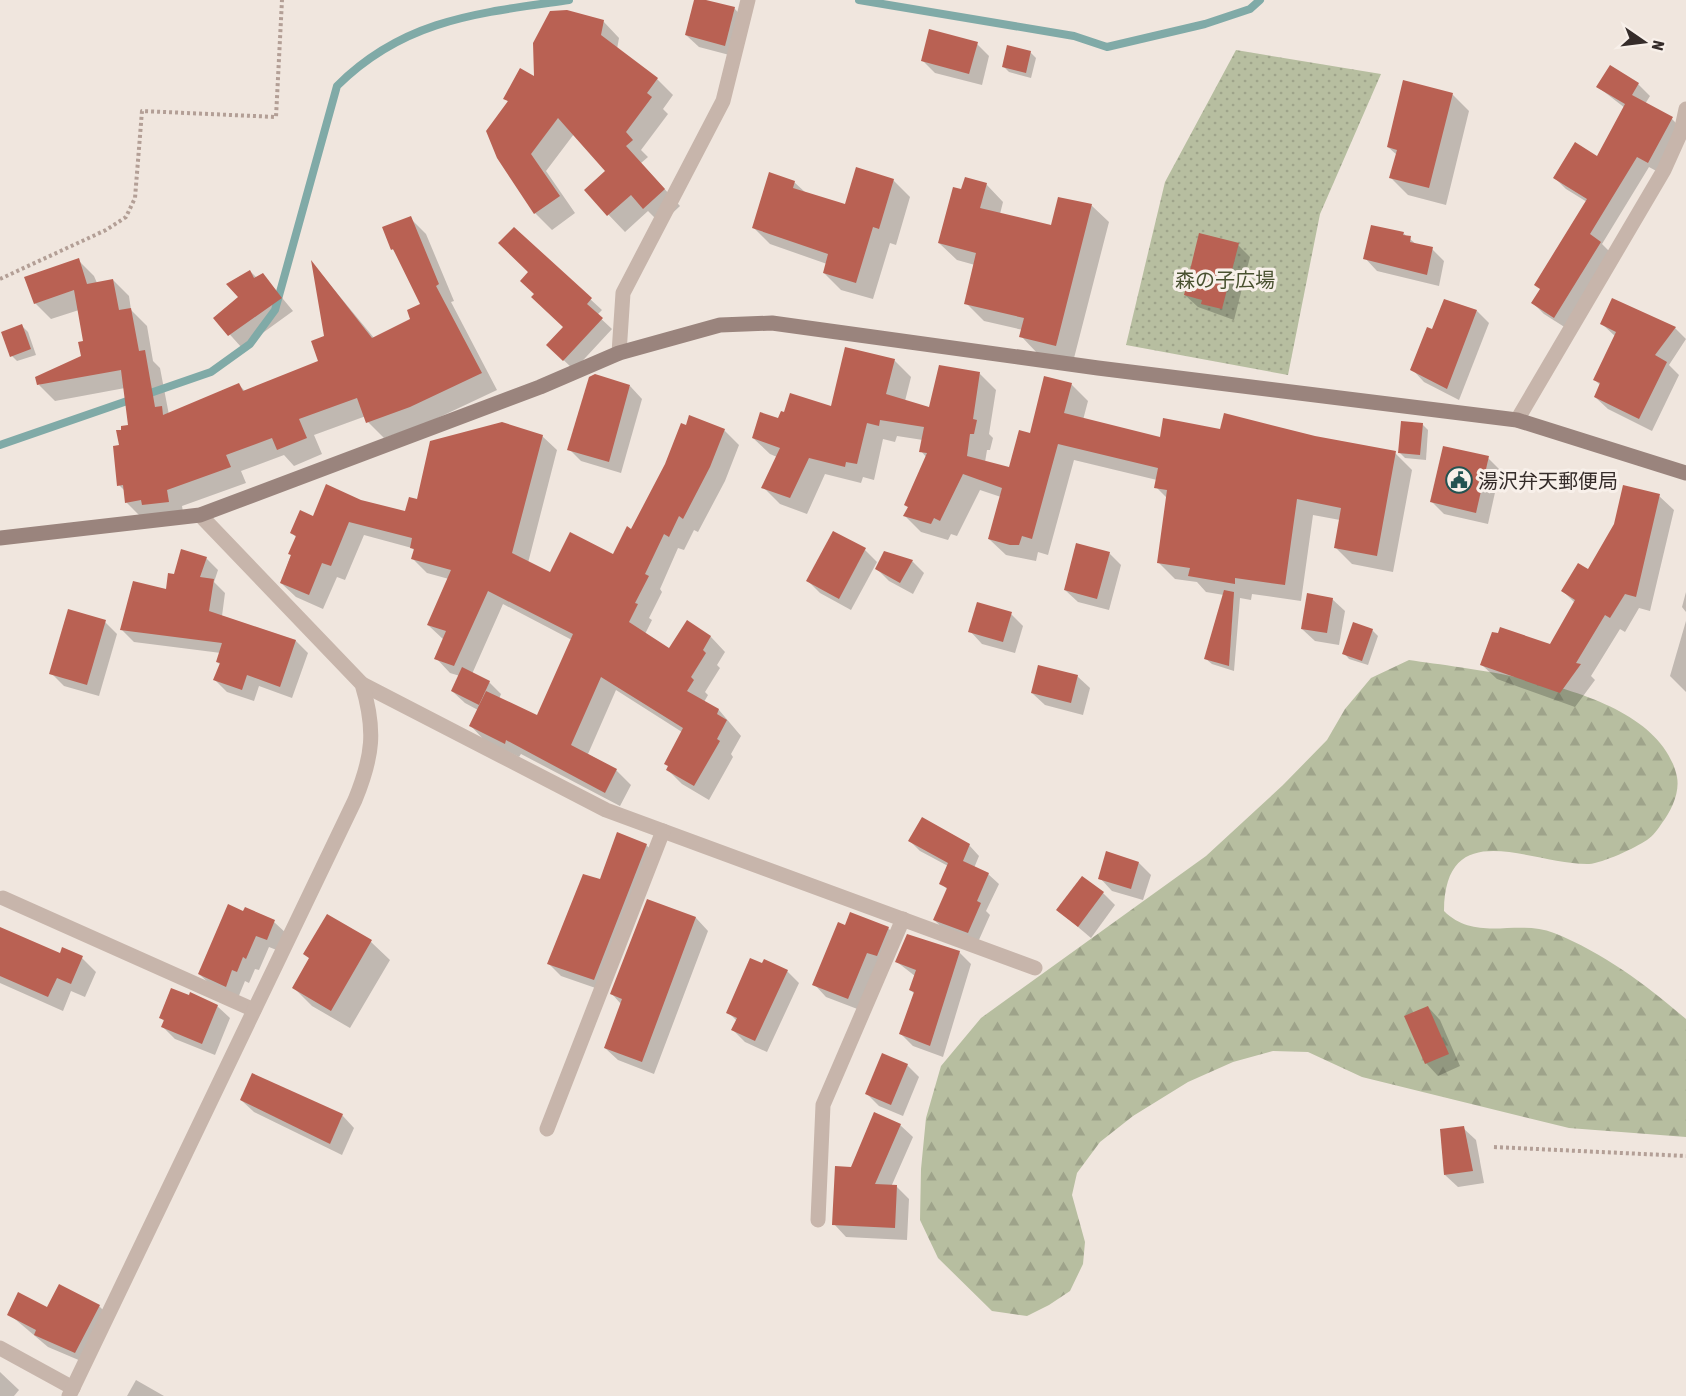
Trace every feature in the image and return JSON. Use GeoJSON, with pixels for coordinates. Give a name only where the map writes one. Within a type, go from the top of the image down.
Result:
{"type":"FeatureCollection","features":[{"type":"Feature","properties":{"kind":"street"},"geometry":{"type":"LineString","coordinates":[[619,353],[623,293],[723,101],[747,7]]}},
{"type":"Feature","properties":{"kind":"street"},"geometry":{"type":"LineString","coordinates":[[1517,420],[1664,170],[1681,132],[1686,109]]}},
{"type":"Feature","properties":{"kind":"street"},"geometry":{"type":"LineString","coordinates":[[0,538],[201,516],[529,391],[619,353],[720,325],[772,323],[1098,368],[1517,420],[1686,473]]}},
{"type":"Feature","properties":{"kind":"street"},"geometry":{"type":"LineString","coordinates":[[201,516],[362,684],[606,810],[1035,968]]}},
{"type":"Feature","properties":{"kind":"street"},"geometry":{"type":"LineString","coordinates":[[0,1348],[71,1392],[369,766],[372,743],[371,712],[362,684]]}},
{"type":"Feature","properties":{"kind":"street"},"geometry":{"type":"LineString","coordinates":[[547,1129],[663,831]]}},
{"type":"Feature","properties":{"kind":"street"},"geometry":{"type":"LineString","coordinates":[[3,898],[254,1010]]}},
{"type":"Feature","properties":{"kind":"street"},"geometry":{"type":"LineString","coordinates":[[819,1220],[823,1105],[903,919]]}},
{"type":"Feature","properties":{"kind":"path"},"geometry":{"type":"LineString","coordinates":[[0,279],[106,230],[126,217],[135,198],[142,111],[276,117],[282,0]]}},
{"type":"Feature","properties":{"kind":"path"},"geometry":{"type":"LineString","coordinates":[[1494,1147],[1686,1156]]}},
{"type":"Feature","properties":{"kind":"green space","name":"森の子広場"},"geometry":{"type":"Polygon","coordinates":[[[1236,50],[1381,74],[1320,214],[1288,375],[1126,345],[1165,182],[1236,50]]]}},
{"type":"Feature","properties":{"kind":"green space"},"geometry":{"type":"Polygon","coordinates":[[[1409,660],[1479,670],[1564,689],[1603,703],[1638,722],[1663,747],[1678,783],[1669,813],[1649,838],[1619,855],[1589,864],[1518,853],[1496,851],[1475,853],[1459,862],[1448,881],[1444,911],[1456,921],[1469,926],[1540,929],[1572,941],[1624,971],[1686,1019],[1686,1137],[1569,1128],[1362,1077],[1308,1052],[1273,1051],[1233,1062],[1188,1082],[1133,1116],[1100,1142],[1077,1173],[1072,1195],[1085,1242],[1083,1264],[1070,1291],[1027,1316],[992,1311],[938,1258],[920,1220],[921,1169],[926,1118],[941,1066],[981,1018],[1206,856],[1283,785],[1327,740],[1345,709],[1371,678],[1409,660]]]}},
{"type":"Feature","properties":{"kind":"building"},"geometry":{"type":"Polygon","coordinates":[[[694,0],[706,0],[735,7],[725,46],[685,35],[694,0]]]}},
{"type":"Feature","properties":{"kind":"building"},"geometry":{"type":"Polygon","coordinates":[[[567,10],[604,20],[601,35],[658,78],[647,93],[652,97],[626,132],[633,140],[626,146],[665,189],[643,209],[631,195],[607,216],[584,190],[605,171],[558,118],[531,154],[560,196],[534,214],[497,158],[486,131],[508,101],[503,99],[520,68],[534,76],[533,43],[550,11],[567,10]]]}},
{"type":"Feature","properties":{"kind":"building"},"geometry":{"type":"Polygon","coordinates":[[[929,29],[978,42],[969,74],[921,61],[929,29]]]}},
{"type":"Feature","properties":{"kind":"building"},"geometry":{"type":"Polygon","coordinates":[[[1007,45],[1031,51],[1026,73],[1002,67],[1007,45]]]}},
{"type":"Feature","properties":{"kind":"building"},"geometry":{"type":"Polygon","coordinates":[[[1610,65],[1639,83],[1632,95],[1673,117],[1648,163],[1637,157],[1590,234],[1601,242],[1554,318],[1531,303],[1540,289],[1534,285],[1587,199],[1553,178],[1575,142],[1597,156],[1625,104],[1596,87],[1610,65]]]}},
{"type":"Feature","properties":{"kind":"building"},"geometry":{"type":"Polygon","coordinates":[[[1403,80],[1453,93],[1429,188],[1389,178],[1397,150],[1387,147],[1403,80]]]}},
{"type":"Feature","properties":{"kind":"building"},"geometry":{"type":"Polygon","coordinates":[[[856,167],[894,179],[879,229],[873,227],[856,283],[823,273],[828,254],[752,228],[769,172],[795,181],[793,188],[845,204],[856,167]]]}},
{"type":"Feature","properties":{"kind":"building"},"geometry":{"type":"Polygon","coordinates":[[[965,177],[987,183],[980,208],[1051,225],[1058,197],[1092,204],[1056,346],[1019,337],[1024,318],[964,304],[976,253],[938,243],[953,187],[961,189],[965,177]]]}},
{"type":"Feature","properties":{"kind":"building"},"geometry":{"type":"Polygon","coordinates":[[[411,216],[439,284],[436,286],[482,373],[410,407],[366,423],[357,398],[299,419],[307,438],[277,450],[272,438],[226,455],[231,467],[167,490],[169,502],[142,505],[141,500],[125,503],[123,485],[117,486],[113,446],[119,445],[116,430],[121,430],[121,426],[128,425],[121,370],[37,385],[35,377],[81,356],[78,342],[83,341],[74,290],[34,304],[24,277],[79,258],[87,284],[113,279],[119,310],[131,308],[139,351],[145,350],[155,407],[162,406],[163,415],[239,383],[243,391],[318,361],[311,341],[324,336],[311,260],[372,338],[410,319],[407,310],[420,304],[393,249],[391,250],[382,227],[411,216]]]}},
{"type":"Feature","properties":{"kind":"building"},"geometry":{"type":"Polygon","coordinates":[[[1371,225],[1404,232],[1403,235],[1411,236],[1410,242],[1433,247],[1427,275],[1363,259],[1371,225]]]}},
{"type":"Feature","properties":{"kind":"building"},"geometry":{"type":"Polygon","coordinates":[[[514,227],[592,298],[587,304],[603,318],[563,361],[546,345],[563,327],[531,297],[534,294],[520,281],[528,272],[498,243],[514,227]]]}},
{"type":"Feature","properties":{"kind":"building"},"geometry":{"type":"Polygon","coordinates":[[[1199,233],[1239,243],[1222,309],[1201,304],[1202,300],[1184,295],[1199,233]]]}},
{"type":"Feature","properties":{"kind":"building"},"geometry":{"type":"Polygon","coordinates":[[[250,270],[254,278],[263,273],[282,298],[228,336],[213,318],[238,297],[226,284],[250,270]]]}},
{"type":"Feature","properties":{"kind":"building"},"geometry":{"type":"Polygon","coordinates":[[[1612,298],[1676,327],[1655,355],[1667,362],[1639,419],[1594,397],[1600,383],[1593,380],[1616,332],[1600,324],[1612,298]]]}},
{"type":"Feature","properties":{"kind":"building"},"geometry":{"type":"Polygon","coordinates":[[[1444,299],[1477,310],[1447,389],[1410,370],[1427,327],[1432,329],[1444,299]]]}},
{"type":"Feature","properties":{"kind":"building"},"geometry":{"type":"Polygon","coordinates":[[[22,324],[31,349],[10,357],[1,332],[22,324]]]}},
{"type":"Feature","properties":{"kind":"building"},"geometry":{"type":"Polygon","coordinates":[[[845,347],[895,359],[886,394],[929,407],[939,365],[980,372],[973,419],[977,420],[974,434],[970,434],[967,456],[1009,467],[1019,430],[1030,433],[1044,376],[1072,383],[1064,413],[1160,437],[1163,418],[1220,429],[1224,413],[1315,436],[1396,451],[1377,556],[1334,548],[1341,508],[1297,499],[1285,585],[1235,578],[1235,584],[1188,576],[1190,568],[1157,563],[1167,490],[1154,488],[1158,468],[1058,444],[1032,539],[1022,536],[1019,545],[1010,545],[988,539],[1002,488],[963,474],[940,521],[934,518],[931,524],[903,516],[908,507],[904,505],[927,453],[919,452],[924,427],[880,420],[879,426],[867,423],[857,464],[846,462],[845,467],[809,458],[790,498],[761,488],[780,448],[752,438],[760,412],[778,418],[781,411],[784,412],[790,393],[831,406],[845,347]]]}},
{"type":"Feature","properties":{"kind":"building"},"geometry":{"type":"Polygon","coordinates":[[[595,374],[630,385],[609,462],[567,450],[589,377],[595,374]]]}},
{"type":"Feature","properties":{"kind":"building"},"geometry":{"type":"Polygon","coordinates":[[[689,415],[725,429],[710,467],[683,519],[679,516],[669,537],[664,534],[645,574],[649,576],[635,603],[638,604],[629,622],[669,648],[687,620],[711,636],[703,650],[706,653],[691,677],[694,680],[687,691],[719,709],[717,714],[727,720],[717,739],[720,741],[694,786],[666,770],[668,766],[664,764],[683,728],[601,677],[571,745],[617,769],[605,793],[506,740],[505,744],[469,726],[486,691],[537,715],[573,634],[488,591],[454,666],[434,659],[446,631],[427,625],[451,570],[411,559],[414,549],[410,548],[412,538],[349,522],[331,566],[322,563],[309,595],[280,583],[296,536],[290,533],[300,510],[313,516],[326,484],[361,500],[405,511],[409,497],[417,499],[430,441],[502,422],[543,435],[512,553],[550,572],[570,532],[613,554],[627,526],[631,529],[665,464],[681,423],[686,425],[689,415]]]}},
{"type":"Feature","properties":{"kind":"building"},"geometry":{"type":"Polygon","coordinates":[[[1401,421],[1423,423],[1420,455],[1398,453],[1401,421]]]}},
{"type":"Feature","properties":{"kind":"building"},"geometry":{"type":"Polygon","coordinates":[[[1443,446],[1489,456],[1476,513],[1430,502],[1443,446]]]}},
{"type":"Feature","properties":{"kind":"building"},"geometry":{"type":"Polygon","coordinates":[[[1623,485],[1660,494],[1636,597],[1625,594],[1610,618],[1605,615],[1576,663],[1581,664],[1560,693],[1480,665],[1492,632],[1498,633],[1500,627],[1550,644],[1575,600],[1561,591],[1578,563],[1588,569],[1614,524],[1623,485]]]}},
{"type":"Feature","properties":{"kind":"building"},"geometry":{"type":"Polygon","coordinates":[[[833,531],[866,548],[839,599],[806,581],[833,531]]]}},
{"type":"Feature","properties":{"kind":"building"},"geometry":{"type":"Polygon","coordinates":[[[1076,543],[1110,552],[1097,599],[1064,590],[1076,543]]]}},
{"type":"Feature","properties":{"kind":"building"},"geometry":{"type":"Polygon","coordinates":[[[181,549],[207,557],[200,577],[214,579],[209,611],[296,640],[280,687],[247,675],[242,690],[213,680],[220,663],[216,662],[222,643],[120,630],[133,581],[166,589],[168,573],[174,574],[181,549]]]}},
{"type":"Feature","properties":{"kind":"building"},"geometry":{"type":"Polygon","coordinates":[[[884,551],[913,560],[900,583],[875,569],[884,551]]]}},
{"type":"Feature","properties":{"kind":"building"},"geometry":{"type":"Polygon","coordinates":[[[1224,590],[1234,592],[1229,666],[1204,659],[1224,590]]]}},
{"type":"Feature","properties":{"kind":"building"},"geometry":{"type":"Polygon","coordinates":[[[1307,593],[1333,598],[1327,633],[1301,629],[1307,593]]]}},
{"type":"Feature","properties":{"kind":"building"},"geometry":{"type":"Polygon","coordinates":[[[977,602],[1012,612],[1003,642],[968,632],[977,602]]]}},
{"type":"Feature","properties":{"kind":"building"},"geometry":{"type":"Polygon","coordinates":[[[68,609],[106,620],[87,685],[49,674],[68,609]]]}},
{"type":"Feature","properties":{"kind":"building"},"geometry":{"type":"Polygon","coordinates":[[[1353,622],[1373,629],[1362,661],[1342,654],[1353,622]]]}},
{"type":"Feature","properties":{"kind":"building"},"geometry":{"type":"Polygon","coordinates":[[[1038,665],[1078,675],[1071,703],[1031,693],[1038,665]]]}},
{"type":"Feature","properties":{"kind":"building"},"geometry":{"type":"Polygon","coordinates":[[[462,667],[490,681],[479,705],[451,691],[462,667]]]}},
{"type":"Feature","properties":{"kind":"building"},"geometry":{"type":"Polygon","coordinates":[[[922,817],[970,844],[963,861],[989,873],[977,901],[981,903],[968,933],[933,920],[947,888],[939,884],[948,863],[908,841],[922,817]]]}},
{"type":"Feature","properties":{"kind":"building"},"geometry":{"type":"Polygon","coordinates":[[[617,832],[647,844],[594,980],[547,964],[583,874],[600,879],[617,832]]]}},
{"type":"Feature","properties":{"kind":"building"},"geometry":{"type":"Polygon","coordinates":[[[1106,851],[1139,862],[1131,889],[1098,879],[1106,851]]]}},
{"type":"Feature","properties":{"kind":"building"},"geometry":{"type":"Polygon","coordinates":[[[1082,876],[1104,892],[1078,927],[1056,910],[1082,876]]]}},
{"type":"Feature","properties":{"kind":"building"},"geometry":{"type":"Polygon","coordinates":[[[647,899],[696,917],[642,1062],[604,1048],[622,999],[610,994],[647,899]]]}},
{"type":"Feature","properties":{"kind":"building"},"geometry":{"type":"Polygon","coordinates":[[[228,904],[243,911],[245,907],[275,920],[267,940],[256,936],[246,959],[243,957],[237,972],[232,970],[226,987],[198,974],[228,904]]]}},
{"type":"Feature","properties":{"kind":"building"},"geometry":{"type":"Polygon","coordinates":[[[850,912],[889,927],[877,956],[867,953],[848,999],[812,985],[838,922],[845,925],[850,912]]]}},
{"type":"Feature","properties":{"kind":"building"},"geometry":{"type":"Polygon","coordinates":[[[327,914],[372,940],[331,1011],[292,988],[309,958],[303,954],[327,914]]]}},
{"type":"Feature","properties":{"kind":"building"},"geometry":{"type":"Polygon","coordinates":[[[0,927],[60,953],[62,947],[83,956],[71,984],[57,978],[48,997],[0,976],[0,927]]]}},
{"type":"Feature","properties":{"kind":"building"},"geometry":{"type":"Polygon","coordinates":[[[907,934],[960,951],[930,1046],[899,1034],[914,992],[909,990],[916,970],[895,962],[907,934]]]}},
{"type":"Feature","properties":{"kind":"building"},"geometry":{"type":"Polygon","coordinates":[[[750,958],[762,963],[764,959],[788,970],[755,1041],[731,1030],[737,1018],[726,1013],[750,958]]]}},
{"type":"Feature","properties":{"kind":"building"},"geometry":{"type":"Polygon","coordinates":[[[171,988],[189,995],[190,992],[218,1005],[202,1044],[161,1027],[164,1020],[159,1018],[171,988]]]}},
{"type":"Feature","properties":{"kind":"building"},"geometry":{"type":"Polygon","coordinates":[[[1428,1006],[1449,1054],[1425,1064],[1404,1016],[1428,1006]]]}},
{"type":"Feature","properties":{"kind":"building"},"geometry":{"type":"Polygon","coordinates":[[[882,1053],[908,1064],[891,1105],[865,1094],[882,1053]]]}},
{"type":"Feature","properties":{"kind":"building"},"geometry":{"type":"Polygon","coordinates":[[[252,1073],[343,1114],[330,1144],[240,1100],[252,1073]]]}},
{"type":"Feature","properties":{"kind":"building"},"geometry":{"type":"Polygon","coordinates":[[[874,1112],[901,1124],[875,1184],[897,1185],[895,1228],[832,1225],[835,1166],[851,1167],[874,1112]]]}},
{"type":"Feature","properties":{"kind":"building"},"geometry":{"type":"Polygon","coordinates":[[[1464,1126],[1473,1171],[1444,1175],[1440,1129],[1464,1126]]]}},
{"type":"Feature","properties":{"kind":"building"},"geometry":{"type":"Polygon","coordinates":[[[59,1284],[100,1305],[75,1353],[34,1335],[36,1330],[7,1315],[18,1292],[47,1307],[59,1284]]]}},
{"type":"Feature","properties":{"kind":"waterway"},"geometry":{"type":"LineString","coordinates":[[0,445],[211,372],[250,344],[275,310],[337,86],[363,64],[389,46],[444,23],[474,15],[569,0]]}},
{"type":"Feature","properties":{"kind":"waterway"},"geometry":{"type":"LineString","coordinates":[[859,0],[1074,36],[1107,47],[1205,24],[1250,9],[1260,0]]}},
{"type":"Feature","properties":{"kind":"place","name":"湯沢弁天郵便局"},"geometry":{"type":"Point","coordinates":[1459,480]}}]}
